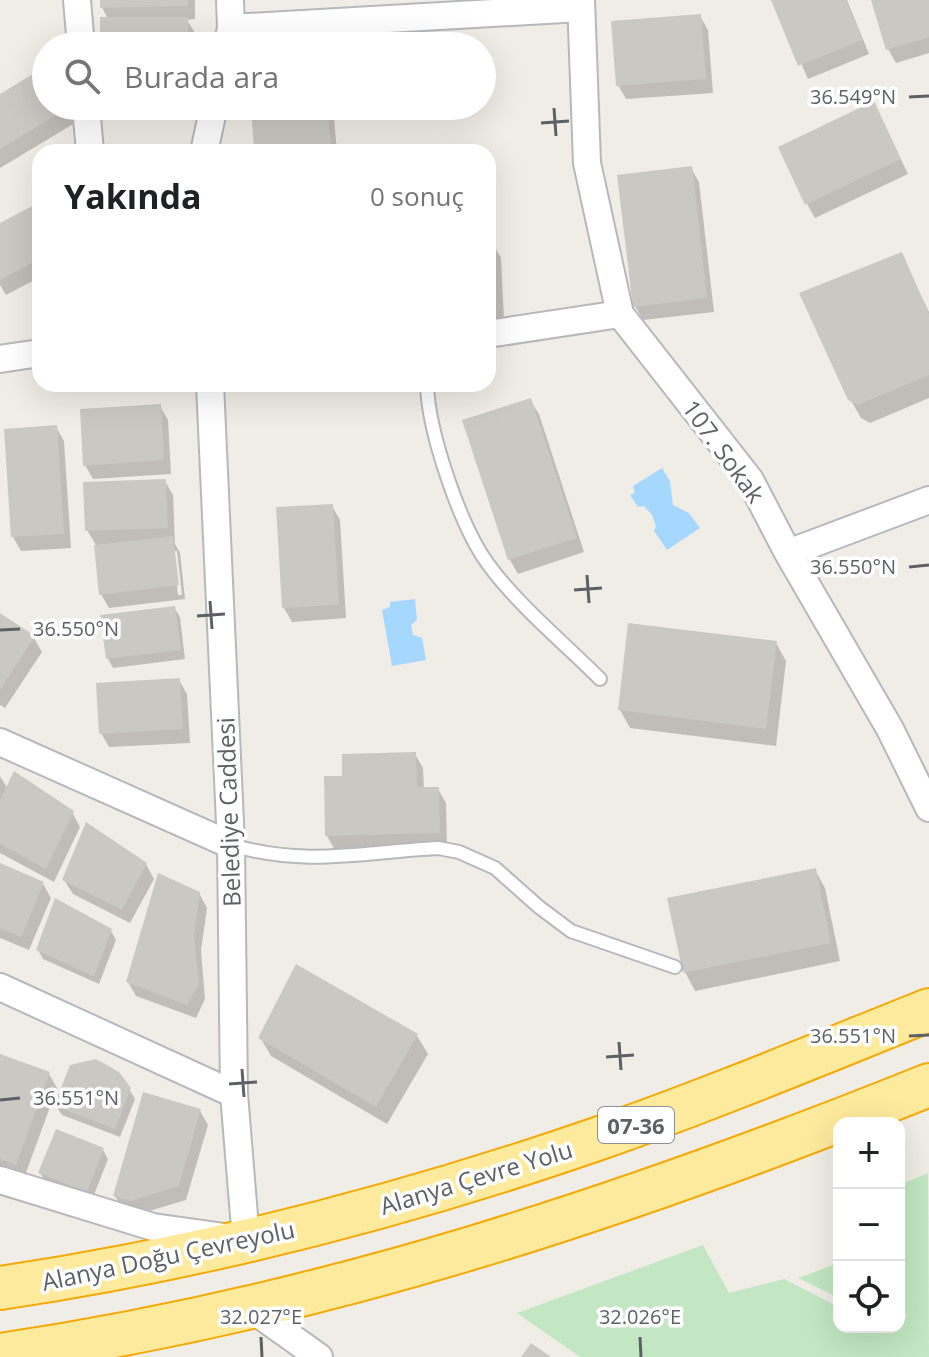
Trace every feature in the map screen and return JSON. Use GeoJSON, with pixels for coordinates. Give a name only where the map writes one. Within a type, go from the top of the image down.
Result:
{"type":"FeatureCollection","features":[{"type":"Feature","properties":{"kind":"highway","name":"Alanya Çevre Yolu"},"geometry":{"type":"LineString","coordinates":[[335,1220],[595,1140],[724,1093],[929,1010]]}},
{"type":"Feature","properties":{"kind":"highway"},"geometry":{"type":"LineString","coordinates":[[0,1355],[250,1308],[500,1241],[627,1200],[929,1085]]}},
{"type":"Feature","properties":{"kind":"highway","name":"Alanya Doğu Çevreyolu"},"geometry":{"type":"LineString","coordinates":[[0,1288],[74,1277],[335,1220]]}},
{"type":"Feature","properties":{"kind":"street"},"geometry":{"type":"LineString","coordinates":[[77,0],[80,32]]}},
{"type":"Feature","properties":{"kind":"street"},"geometry":{"type":"LineString","coordinates":[[229,32],[230,0]]}},
{"type":"Feature","properties":{"kind":"street"},"geometry":{"type":"LineString","coordinates":[[282,32],[581,4]]}},
{"type":"Feature","properties":{"kind":"street","name":"107. Sokak"},"geometry":{"type":"LineString","coordinates":[[581,4],[587,163],[620,314],[750,480],[788,553],[890,729],[929,808]]}},
{"type":"Feature","properties":{"kind":"street"},"geometry":{"type":"LineString","coordinates":[[87,120],[89,144]]}},
{"type":"Feature","properties":{"kind":"street"},"geometry":{"type":"LineString","coordinates":[[206,144],[211,120]]}},
{"type":"Feature","properties":{"kind":"street"},"geometry":{"type":"LineString","coordinates":[[496,333],[620,314]]}},
{"type":"Feature","properties":{"kind":"street"},"geometry":{"type":"LineString","coordinates":[[0,359],[32,354]]}},
{"type":"Feature","properties":{"kind":"street","name":"Belediye Caddesi"},"geometry":{"type":"LineString","coordinates":[[210,392],[231,845],[234,1094],[246,1240]]}},
{"type":"Feature","properties":{"kind":"street"},"geometry":{"type":"LineString","coordinates":[[788,553],[929,500]]}},
{"type":"Feature","properties":{"kind":"street"},"geometry":{"type":"LineString","coordinates":[[0,742],[231,845]]}},
{"type":"Feature","properties":{"kind":"street"},"geometry":{"type":"LineString","coordinates":[[0,987],[234,1094]]}},
{"type":"Feature","properties":{"kind":"street"},"geometry":{"type":"LineString","coordinates":[[0,1180],[153,1227],[246,1240]]}},
{"type":"Feature","properties":{"kind":"street"},"geometry":{"type":"LineString","coordinates":[[250,1308],[319,1357]]}},
{"type":"Feature","properties":{"kind":"lane"},"geometry":{"type":"LineString","coordinates":[[427,392],[437,447],[478,550],[500,580],[600,679]]}},
{"type":"Feature","properties":{"kind":"lane"},"geometry":{"type":"LineString","coordinates":[[231,845],[272,856],[301,858],[428,849],[459,852],[495,868],[571,931],[675,967]]}},
{"type":"Feature","properties":{"kind":"green space"},"geometry":{"type":"Polygon","coordinates":[[[928,1173],[929,1357],[580,1357],[517,1313],[703,1245],[729,1293],[784,1279],[833,1304],[833,1333],[905,1333],[905,1183],[928,1173]]]}},
{"type":"Feature","properties":{"kind":"green space"},"geometry":{"type":"Polygon","coordinates":[[[833,1265],[833,1295],[798,1278],[833,1265]]]}},
{"type":"Feature","properties":{"kind":"water"},"geometry":{"type":"Polygon","coordinates":[[[662,468],[670,481],[673,505],[689,513],[700,528],[667,550],[654,531],[656,526],[652,515],[644,506],[638,507],[630,495],[635,493],[633,486],[662,468]]]}},
{"type":"Feature","properties":{"kind":"water"},"geometry":{"type":"Polygon","coordinates":[[[415,599],[417,620],[411,625],[413,635],[422,638],[426,660],[392,666],[382,610],[390,607],[390,602],[415,599]]]}},
{"type":"Feature","properties":{"kind":"building"},"geometry":{"type":"Polygon","coordinates":[[[100,0],[188,0],[188,6],[100,8],[100,0]]]}},
{"type":"Feature","properties":{"kind":"building"},"geometry":{"type":"Polygon","coordinates":[[[771,0],[846,0],[863,40],[798,66],[771,0]]]}},
{"type":"Feature","properties":{"kind":"building"},"geometry":{"type":"Polygon","coordinates":[[[871,0],[929,0],[929,37],[886,50],[871,0]]]}},
{"type":"Feature","properties":{"kind":"building"},"geometry":{"type":"Polygon","coordinates":[[[701,14],[706,79],[616,86],[611,21],[701,14]]]}},
{"type":"Feature","properties":{"kind":"building"},"geometry":{"type":"Polygon","coordinates":[[[100,17],[188,17],[188,32],[100,32],[100,17]]]}},
{"type":"Feature","properties":{"kind":"building"},"geometry":{"type":"Polygon","coordinates":[[[32,75],[32,120],[48,120],[0,149],[0,94],[32,75]]]}},
{"type":"Feature","properties":{"kind":"building"},"geometry":{"type":"Polygon","coordinates":[[[874,101],[901,159],[805,205],[778,147],[874,101]]]}},
{"type":"Feature","properties":{"kind":"building"},"geometry":{"type":"Polygon","coordinates":[[[252,120],[329,120],[330,144],[253,144],[252,120]]]}},
{"type":"Feature","properties":{"kind":"building"},"geometry":{"type":"Polygon","coordinates":[[[692,166],[707,298],[633,307],[617,175],[692,166]]]}},
{"type":"Feature","properties":{"kind":"building"},"geometry":{"type":"Polygon","coordinates":[[[32,206],[32,263],[0,280],[0,223],[32,206]]]}},
{"type":"Feature","properties":{"kind":"building"},"geometry":{"type":"Polygon","coordinates":[[[902,252],[929,314],[929,375],[858,405],[848,400],[799,293],[902,252]]]}},
{"type":"Feature","properties":{"kind":"building"},"geometry":{"type":"Polygon","coordinates":[[[531,398],[577,538],[508,560],[462,420],[531,398]]]}},
{"type":"Feature","properties":{"kind":"building"},"geometry":{"type":"Polygon","coordinates":[[[161,404],[164,460],[83,466],[80,409],[161,404]]]}},
{"type":"Feature","properties":{"kind":"building"},"geometry":{"type":"Polygon","coordinates":[[[57,425],[64,534],[11,537],[4,429],[57,425]]]}},
{"type":"Feature","properties":{"kind":"building"},"geometry":{"type":"Polygon","coordinates":[[[166,479],[168,528],[85,531],[83,482],[166,479]]]}},
{"type":"Feature","properties":{"kind":"building"},"geometry":{"type":"Polygon","coordinates":[[[333,504],[339,605],[282,608],[276,507],[333,504]]]}},
{"type":"Feature","properties":{"kind":"building"},"geometry":{"type":"Polygon","coordinates":[[[173,536],[179,585],[99,595],[94,545],[173,536]]]}},
{"type":"Feature","properties":{"kind":"building"},"geometry":{"type":"Polygon","coordinates":[[[175,606],[181,650],[106,659],[100,615],[175,606]]]}},
{"type":"Feature","properties":{"kind":"building"},"geometry":{"type":"Polygon","coordinates":[[[0,613],[35,636],[0,690],[0,613]]]}},
{"type":"Feature","properties":{"kind":"building"},"geometry":{"type":"Polygon","coordinates":[[[628,623],[777,641],[766,729],[618,710],[628,623]]]}},
{"type":"Feature","properties":{"kind":"building"},"geometry":{"type":"Polygon","coordinates":[[[180,678],[183,729],[99,734],[96,683],[180,678]]]}},
{"type":"Feature","properties":{"kind":"building"},"geometry":{"type":"Polygon","coordinates":[[[416,752],[417,787],[439,787],[440,833],[325,836],[324,776],[342,776],[342,754],[416,752]]]}},
{"type":"Feature","properties":{"kind":"building"},"geometry":{"type":"Polygon","coordinates":[[[14,771],[74,811],[46,869],[0,844],[0,800],[14,771]]]}},
{"type":"Feature","properties":{"kind":"building"},"geometry":{"type":"Polygon","coordinates":[[[86,822],[147,863],[122,910],[62,880],[86,822]]]}},
{"type":"Feature","properties":{"kind":"building"},"geometry":{"type":"Polygon","coordinates":[[[0,863],[44,882],[21,937],[0,928],[0,863]]]}},
{"type":"Feature","properties":{"kind":"building"},"geometry":{"type":"Polygon","coordinates":[[[816,868],[831,943],[683,973],[667,898],[816,868]]]}},
{"type":"Feature","properties":{"kind":"building"},"geometry":{"type":"Polygon","coordinates":[[[158,873],[200,892],[194,935],[199,984],[187,1005],[126,982],[158,873]]]}},
{"type":"Feature","properties":{"kind":"building"},"geometry":{"type":"Polygon","coordinates":[[[55,898],[112,929],[94,976],[36,950],[55,898]]]}},
{"type":"Feature","properties":{"kind":"building"},"geometry":{"type":"Polygon","coordinates":[[[296,964],[418,1034],[376,1107],[258,1038],[296,964]]]}},
{"type":"Feature","properties":{"kind":"building"},"geometry":{"type":"Polygon","coordinates":[[[0,1054],[50,1072],[16,1165],[0,1159],[0,1054]]]}},
{"type":"Feature","properties":{"kind":"building"},"geometry":{"type":"Polygon","coordinates":[[[96,1059],[119,1072],[131,1088],[115,1129],[54,1106],[70,1065],[96,1059]]]}},
{"type":"Feature","properties":{"kind":"building"},"geometry":{"type":"Polygon","coordinates":[[[143,1092],[201,1109],[179,1186],[130,1201],[113,1196],[143,1092]]]}},
{"type":"Feature","properties":{"kind":"building"},"geometry":{"type":"Polygon","coordinates":[[[56,1129],[104,1148],[87,1192],[38,1173],[56,1129]]]}},
{"type":"Feature","properties":{"kind":"building"},"geometry":{"type":"Polygon","coordinates":[[[531,1343],[551,1357],[521,1357],[531,1343]]]}}]}
